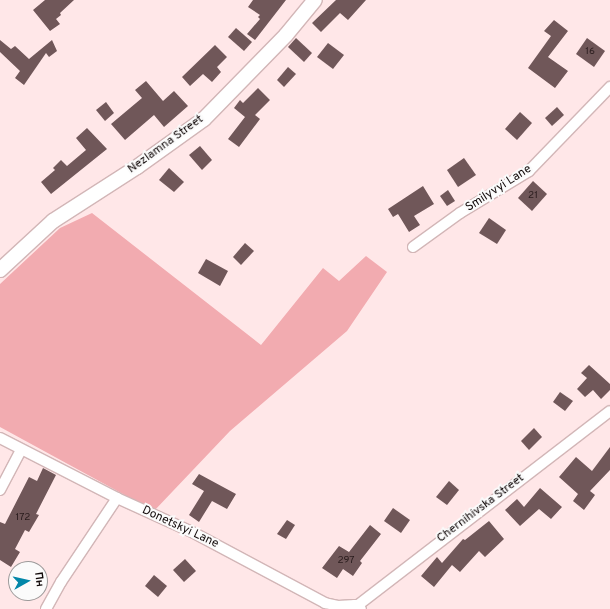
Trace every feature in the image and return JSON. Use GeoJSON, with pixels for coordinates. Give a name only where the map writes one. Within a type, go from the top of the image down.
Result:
{"type":"FeatureCollection","features":[{"type":"Feature","properties":{"kind":"street","name":"Nezlamna Street"},"geometry":{"type":"LineString","coordinates":[[0,270],[53,221],[137,168],[204,119],[286,35],[315,0]]}},
{"type":"Feature","properties":{"kind":"street","name":"Smilyvyi Lane"},"geometry":{"type":"LineString","coordinates":[[413,247],[460,213],[529,171],[610,87]]}},
{"type":"Feature","properties":{"kind":"street","name":"Chernihivska Street"},"geometry":{"type":"LineString","coordinates":[[356,608],[610,411]]}},
{"type":"Feature","properties":{"kind":"street","name":"Donetskyi Lane"},"geometry":{"type":"LineString","coordinates":[[0,438],[20,450],[117,498],[194,533],[325,603],[356,608]]}},
{"type":"Feature","properties":{"kind":"street"},"geometry":{"type":"LineString","coordinates":[[0,490],[20,450]]}},
{"type":"Feature","properties":{"kind":"street"},"geometry":{"type":"LineString","coordinates":[[46,609],[61,582],[117,498]]}},
{"type":"Feature","properties":{"kind":"shaded area"},"geometry":{"type":"Polygon","coordinates":[[[92,213],[261,345],[323,268],[339,281],[366,256],[387,272],[347,331],[230,431],[154,511],[0,427],[0,284],[60,228],[92,213]]]}},
{"type":"Feature","properties":{"kind":"building"},"geometry":{"type":"Polygon","coordinates":[[[45,0],[74,0],[60,13],[61,15],[56,19],[60,24],[50,31],[33,10],[45,0]]]}},
{"type":"Feature","properties":{"kind":"building"},"geometry":{"type":"Polygon","coordinates":[[[253,0],[286,0],[255,40],[247,34],[260,19],[258,17],[260,15],[248,7],[253,0]]]}},
{"type":"Feature","properties":{"kind":"building"},"geometry":{"type":"Polygon","coordinates":[[[336,0],[366,0],[348,20],[340,13],[321,32],[312,23],[336,0]]]}},
{"type":"Feature","properties":{"kind":"building"},"geometry":{"type":"Polygon","coordinates":[[[554,20],[568,31],[548,57],[568,71],[555,88],[528,68],[551,36],[544,31],[554,20]]]}},
{"type":"Feature","properties":{"kind":"building"},"geometry":{"type":"Polygon","coordinates":[[[236,28],[252,42],[244,51],[228,37],[236,28]]]}},
{"type":"Feature","properties":{"kind":"building"},"geometry":{"type":"Polygon","coordinates":[[[296,38],[312,53],[304,62],[288,47],[296,38]]]}},
{"type":"Feature","properties":{"kind":"building"},"geometry":{"type":"Polygon","coordinates":[[[587,38],[605,51],[594,67],[576,54],[587,38]]]}},
{"type":"Feature","properties":{"kind":"building"},"geometry":{"type":"Polygon","coordinates":[[[0,40],[11,49],[15,46],[29,59],[52,40],[57,51],[49,57],[46,53],[24,85],[15,78],[20,71],[0,52],[0,40]]]}},
{"type":"Feature","properties":{"kind":"building"},"geometry":{"type":"Polygon","coordinates":[[[328,43],[344,55],[333,69],[317,57],[328,43]]]}},
{"type":"Feature","properties":{"kind":"building"},"geometry":{"type":"Polygon","coordinates":[[[215,45],[227,57],[217,67],[221,72],[212,82],[203,74],[190,86],[182,77],[215,45]]]}},
{"type":"Feature","properties":{"kind":"building"},"geometry":{"type":"Polygon","coordinates":[[[288,67],[296,74],[284,87],[277,80],[288,67]]]}},
{"type":"Feature","properties":{"kind":"building"},"geometry":{"type":"Polygon","coordinates":[[[146,81],[163,101],[174,91],[188,106],[164,127],[154,115],[125,140],[111,124],[142,98],[135,90],[146,81]]]}},
{"type":"Feature","properties":{"kind":"building"},"geometry":{"type":"Polygon","coordinates":[[[258,88],[270,100],[255,115],[260,119],[239,147],[228,139],[245,117],[234,108],[240,100],[243,103],[258,88]]]}},
{"type":"Feature","properties":{"kind":"building"},"geometry":{"type":"Polygon","coordinates":[[[106,102],[114,113],[105,121],[96,110],[106,102]]]}},
{"type":"Feature","properties":{"kind":"building"},"geometry":{"type":"Polygon","coordinates":[[[557,107],[564,115],[552,126],[545,118],[557,107]]]}},
{"type":"Feature","properties":{"kind":"building"},"geometry":{"type":"Polygon","coordinates":[[[520,112],[532,123],[517,140],[505,129],[520,112]]]}},
{"type":"Feature","properties":{"kind":"building"},"geometry":{"type":"Polygon","coordinates":[[[87,128],[107,149],[51,194],[41,182],[55,170],[53,168],[61,160],[67,166],[86,150],[76,138],[87,128]]]}},
{"type":"Feature","properties":{"kind":"building"},"geometry":{"type":"Polygon","coordinates":[[[200,146],[212,160],[202,170],[189,155],[200,146]]]}},
{"type":"Feature","properties":{"kind":"building"},"geometry":{"type":"Polygon","coordinates":[[[464,158],[476,175],[458,187],[447,170],[464,158]]]}},
{"type":"Feature","properties":{"kind":"building"},"geometry":{"type":"Polygon","coordinates":[[[169,168],[184,182],[174,192],[159,180],[169,168]]]}},
{"type":"Feature","properties":{"kind":"building"},"geometry":{"type":"Polygon","coordinates":[[[533,181],[547,194],[532,211],[518,198],[533,181]]]}},
{"type":"Feature","properties":{"kind":"building"},"geometry":{"type":"Polygon","coordinates":[[[423,186],[434,204],[414,216],[420,225],[409,232],[398,214],[393,217],[388,209],[423,186]]]}},
{"type":"Feature","properties":{"kind":"building"},"geometry":{"type":"Polygon","coordinates":[[[448,190],[455,201],[447,206],[440,196],[448,190]]]}},
{"type":"Feature","properties":{"kind":"building"},"geometry":{"type":"Polygon","coordinates":[[[489,218],[506,230],[497,244],[479,233],[489,218]]]}},
{"type":"Feature","properties":{"kind":"building"},"geometry":{"type":"Polygon","coordinates":[[[245,243],[254,251],[241,265],[233,257],[245,243]]]}},
{"type":"Feature","properties":{"kind":"building"},"geometry":{"type":"Polygon","coordinates":[[[206,259],[228,271],[220,286],[198,273],[206,259]]]}},
{"type":"Feature","properties":{"kind":"building"},"geometry":{"type":"Polygon","coordinates":[[[589,365],[610,384],[610,390],[601,399],[593,390],[585,397],[577,389],[587,378],[581,373],[589,365]]]}},
{"type":"Feature","properties":{"kind":"building"},"geometry":{"type":"Polygon","coordinates":[[[560,392],[573,401],[565,411],[553,402],[560,392]]]}},
{"type":"Feature","properties":{"kind":"building"},"geometry":{"type":"Polygon","coordinates":[[[534,428],[542,437],[529,450],[521,441],[534,428]]]}},
{"type":"Feature","properties":{"kind":"building"},"geometry":{"type":"Polygon","coordinates":[[[610,447],[610,470],[590,491],[595,495],[584,510],[573,501],[578,494],[559,477],[576,457],[592,471],[610,447]]]}},
{"type":"Feature","properties":{"kind":"building"},"geometry":{"type":"Polygon","coordinates":[[[43,468],[56,475],[36,514],[39,515],[29,532],[25,530],[15,549],[20,552],[15,561],[8,561],[8,565],[0,560],[0,522],[5,524],[29,477],[37,481],[43,468]]]}},
{"type":"Feature","properties":{"kind":"building"},"geometry":{"type":"Polygon","coordinates":[[[199,474],[236,494],[227,509],[212,501],[199,522],[189,515],[204,491],[192,484],[199,474]]]}},
{"type":"Feature","properties":{"kind":"building"},"geometry":{"type":"Polygon","coordinates":[[[449,481],[459,490],[447,505],[436,497],[449,481]]]}},
{"type":"Feature","properties":{"kind":"building"},"geometry":{"type":"Polygon","coordinates":[[[540,488],[562,507],[551,519],[539,509],[520,526],[505,510],[517,499],[524,507],[540,488]]]}},
{"type":"Feature","properties":{"kind":"building"},"geometry":{"type":"Polygon","coordinates":[[[393,508],[410,520],[401,533],[384,521],[393,508]]]}},
{"type":"Feature","properties":{"kind":"building"},"geometry":{"type":"Polygon","coordinates":[[[287,520],[295,525],[286,539],[277,534],[287,520]]]}},
{"type":"Feature","properties":{"kind":"building"},"geometry":{"type":"Polygon","coordinates":[[[489,521],[504,539],[485,557],[479,551],[460,572],[452,565],[434,587],[421,576],[437,557],[442,563],[463,539],[465,540],[489,521]]]}},
{"type":"Feature","properties":{"kind":"building"},"geometry":{"type":"Polygon","coordinates":[[[370,525],[381,534],[360,561],[362,563],[353,576],[343,569],[337,578],[322,568],[339,546],[349,552],[370,525]]]}},
{"type":"Feature","properties":{"kind":"building"},"geometry":{"type":"Polygon","coordinates":[[[185,559],[196,571],[184,582],[173,570],[185,559]]]}},
{"type":"Feature","properties":{"kind":"building"},"geometry":{"type":"Polygon","coordinates":[[[154,575],[167,586],[158,597],[145,586],[154,575]]]}}]}
